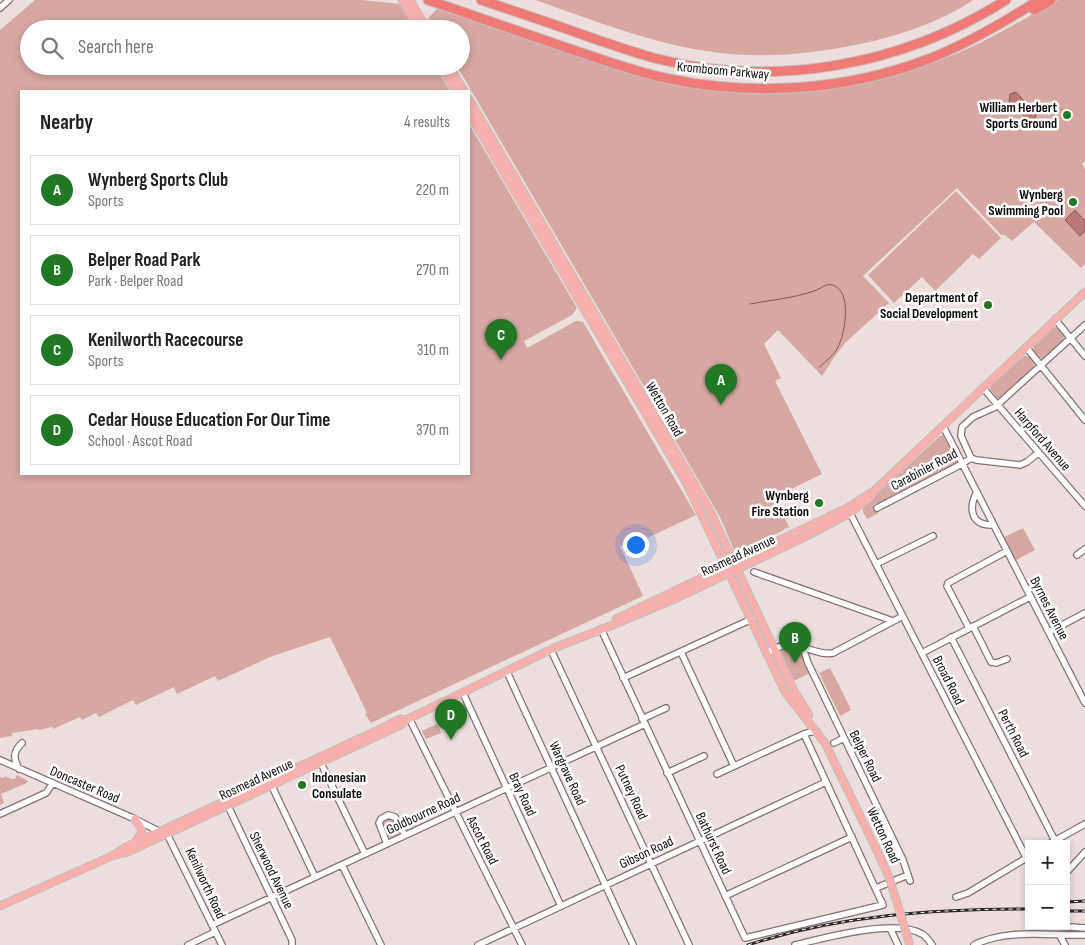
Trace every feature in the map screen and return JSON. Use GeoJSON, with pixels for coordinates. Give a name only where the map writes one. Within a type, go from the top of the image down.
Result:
{"type":"FeatureCollection","features":[{"type":"Feature","properties":{"kind":"highway","name":"Kromboom Parkway"},"geometry":{"type":"LineString","coordinates":[[428,0],[647,74],[737,88],[796,88],[869,77],[926,60],[976,37],[1039,0]]}},
{"type":"Feature","properties":{"kind":"highway","name":"Kromboom Parkway"},"geometry":{"type":"LineString","coordinates":[[481,0],[652,58],[716,69],[768,72],[833,66],[897,52],[960,26],[1006,0]]}},
{"type":"Feature","properties":{"kind":"highway"},"geometry":{"type":"LineString","coordinates":[[998,25],[1016,20],[1051,0]]}},
{"type":"Feature","properties":{"kind":"main road"},"geometry":{"type":"LineString","coordinates":[[402,0],[416,20]]}},
{"type":"Feature","properties":{"kind":"main road"},"geometry":{"type":"LineString","coordinates":[[410,0],[418,20]]}},
{"type":"Feature","properties":{"kind":"main road"},"geometry":{"type":"LineString","coordinates":[[446,75],[455,90]]}},
{"type":"Feature","properties":{"kind":"main road"},"geometry":{"type":"LineString","coordinates":[[454,75],[463,90]]}},
{"type":"Feature","properties":{"kind":"main road","name":"Wetton Road"},"geometry":{"type":"LineString","coordinates":[[470,101],[705,502],[766,653],[785,692],[824,741]]}},
{"type":"Feature","properties":{"kind":"main road","name":"Wetton Road"},"geometry":{"type":"LineString","coordinates":[[470,115],[687,484],[774,649],[792,689],[819,730],[890,880],[910,945]]}},
{"type":"Feature","properties":{"kind":"main road","name":"Rosmead Avenue"},"geometry":{"type":"LineString","coordinates":[[112,856],[128,852],[163,833],[270,783],[402,725],[407,719],[551,650],[602,628],[613,626],[868,499],[875,490],[1085,292]]}},
{"type":"Feature","properties":{"kind":"main road","name":"Rosmead Avenue"},"geometry":{"type":"LineString","coordinates":[[0,906],[112,856],[134,843],[228,806],[270,783]]}},
{"type":"Feature","properties":{"kind":"main road"},"geometry":{"type":"LineString","coordinates":[[134,843],[142,832],[135,819]]}},
{"type":"Feature","properties":{"kind":"street"},"geometry":{"type":"LineString","coordinates":[[0,8],[9,0]]}},
{"type":"Feature","properties":{"kind":"street"},"geometry":{"type":"LineString","coordinates":[[1055,320],[1085,356]]}},
{"type":"Feature","properties":{"kind":"street"},"geometry":{"type":"LineString","coordinates":[[972,458],[961,436],[961,429],[973,417],[997,405],[1084,325]]}},
{"type":"Feature","properties":{"kind":"street"},"geometry":{"type":"LineString","coordinates":[[1026,347],[1085,420]]}},
{"type":"Feature","properties":{"kind":"street","name":"Harpford Avenue"},"geometry":{"type":"LineString","coordinates":[[983,388],[1085,506]]}},
{"type":"Feature","properties":{"kind":"street","name":"Byrnes Avenue"},"geometry":{"type":"LineString","coordinates":[[943,426],[1085,703]]}},
{"type":"Feature","properties":{"kind":"street","name":"Carabinier Road"},"geometry":{"type":"LineString","coordinates":[[877,508],[972,458],[1020,465],[1038,453]]}},
{"type":"Feature","properties":{"kind":"street"},"geometry":{"type":"LineString","coordinates":[[977,492],[972,502],[972,510],[979,522],[987,525],[993,524]]}},
{"type":"Feature","properties":{"kind":"street","name":"Broad Road"},"geometry":{"type":"LineString","coordinates":[[848,510],[1025,853]]}},
{"type":"Feature","properties":{"kind":"street"},"geometry":{"type":"LineString","coordinates":[[876,564],[933,536]]}},
{"type":"Feature","properties":{"kind":"street"},"geometry":{"type":"LineString","coordinates":[[1077,555],[1085,549]]}},
{"type":"Feature","properties":{"kind":"street"},"geometry":{"type":"LineString","coordinates":[[1007,551],[948,583],[947,586],[991,662],[996,663],[1007,659]]}},
{"type":"Feature","properties":{"kind":"street"},"geometry":{"type":"LineString","coordinates":[[754,572],[893,621]]}},
{"type":"Feature","properties":{"kind":"street"},"geometry":{"type":"LineString","coordinates":[[922,652],[1030,597]]}},
{"type":"Feature","properties":{"kind":"street"},"geometry":{"type":"LineString","coordinates":[[1048,632],[1085,613]]}},
{"type":"Feature","properties":{"kind":"street"},"geometry":{"type":"LineString","coordinates":[[766,653],[788,645],[822,654],[833,654],[903,616]]}},
{"type":"Feature","properties":{"kind":"street"},"geometry":{"type":"LineString","coordinates":[[623,678],[752,619]]}},
{"type":"Feature","properties":{"kind":"street","name":"Bathurst Road"},"geometry":{"type":"LineString","coordinates":[[602,628],[643,722],[745,938],[883,906],[876,888]]}},
{"type":"Feature","properties":{"kind":"street","name":"Perth Road"},"geometry":{"type":"LineString","coordinates":[[951,637],[1051,840]]}},
{"type":"Feature","properties":{"kind":"street","name":"Belper Road"},"geometry":{"type":"LineString","coordinates":[[803,648],[808,663],[909,878],[876,888]]}},
{"type":"Feature","properties":{"kind":"street","name":"Putney Road"},"geometry":{"type":"LineString","coordinates":[[551,650],[689,945]]}},
{"type":"Feature","properties":{"kind":"street"},"geometry":{"type":"LineString","coordinates":[[681,652],[734,766]]}},
{"type":"Feature","properties":{"kind":"street","name":"Wargrave Road"},"geometry":{"type":"LineString","coordinates":[[507,672],[633,945]]}},
{"type":"Feature","properties":{"kind":"street","name":"Bray Road"},"geometry":{"type":"LineString","coordinates":[[463,693],[561,906]]}},
{"type":"Feature","properties":{"kind":"street","name":"Goldbourne Road"},"geometry":{"type":"LineString","coordinates":[[212,925],[596,746],[666,708]]}},
{"type":"Feature","properties":{"kind":"street","name":"Ascot Road"},"geometry":{"type":"LineString","coordinates":[[407,719],[522,945]]}},
{"type":"Feature","properties":{"kind":"street"},"geometry":{"type":"LineString","coordinates":[[804,734],[812,724]]}},
{"type":"Feature","properties":{"kind":"street"},"geometry":{"type":"LineString","coordinates":[[717,774],[804,734],[817,732]]}},
{"type":"Feature","properties":{"kind":"street"},"geometry":{"type":"LineString","coordinates":[[804,734],[876,888]]}},
{"type":"Feature","properties":{"kind":"street"},"geometry":{"type":"LineString","coordinates":[[834,743],[844,738]]}},
{"type":"Feature","properties":{"kind":"street"},"geometry":{"type":"LineString","coordinates":[[19,769],[14,756],[22,742]]}},
{"type":"Feature","properties":{"kind":"street"},"geometry":{"type":"LineString","coordinates":[[667,773],[704,756]]}},
{"type":"Feature","properties":{"kind":"street","name":"Doncaster Road"},"geometry":{"type":"LineString","coordinates":[[0,760],[163,833]]}},
{"type":"Feature","properties":{"kind":"street"},"geometry":{"type":"LineString","coordinates":[[320,760],[365,854]]}},
{"type":"Feature","properties":{"kind":"street","name":"Gibson Road"},"geometry":{"type":"LineString","coordinates":[[478,945],[826,782]]}},
{"type":"Feature","properties":{"kind":"street"},"geometry":{"type":"LineString","coordinates":[[270,783],[315,877]]}},
{"type":"Feature","properties":{"kind":"street"},"geometry":{"type":"LineString","coordinates":[[0,814],[46,793],[53,784]]}},
{"type":"Feature","properties":{"kind":"street","name":"Sherwood Avenue"},"geometry":{"type":"LineString","coordinates":[[228,806],[292,940],[292,945]]}},
{"type":"Feature","properties":{"kind":"street"},"geometry":{"type":"LineString","coordinates":[[387,844],[379,823],[381,819],[388,815],[395,817],[405,835]]}},
{"type":"Feature","properties":{"kind":"street"},"geometry":{"type":"LineString","coordinates":[[1056,840],[1085,824]]}},
{"type":"Feature","properties":{"kind":"street","name":"Kenilworth Road"},"geometry":{"type":"LineString","coordinates":[[163,833],[171,839],[222,945]]}},
{"type":"Feature","properties":{"kind":"street"},"geometry":{"type":"LineString","coordinates":[[725,896],[852,836]]}},
{"type":"Feature","properties":{"kind":"street"},"geometry":{"type":"LineString","coordinates":[[1070,869],[1085,852]]}},
{"type":"Feature","properties":{"kind":"street"},"geometry":{"type":"LineString","coordinates":[[956,897],[968,893],[1025,861]]}},
{"type":"Feature","properties":{"kind":"street"},"geometry":{"type":"LineString","coordinates":[[342,865],[381,945]]}},
{"type":"Feature","properties":{"kind":"street"},"geometry":{"type":"LineString","coordinates":[[1070,927],[1085,928]]}},
{"type":"Feature","properties":{"kind":"street"},"geometry":{"type":"LineString","coordinates":[[796,945],[854,932],[890,928],[921,933],[932,945]]}},
{"type":"Feature","properties":{"kind":"street"},"geometry":{"type":"LineString","coordinates":[[890,928],[898,945]]}},
{"type":"Feature","properties":{"kind":"street"},"geometry":{"type":"LineString","coordinates":[[188,945],[215,932]]}},
{"type":"Feature","properties":{"kind":"street"},"geometry":{"type":"LineString","coordinates":[[974,945],[988,938],[998,936],[1039,934],[1060,936],[1085,935]]}},
{"type":"Feature","properties":{"kind":"street"},"geometry":{"type":"LineString","coordinates":[[1060,936],[1065,945]]}},
{"type":"Feature","properties":{"kind":"shaded area"},"geometry":{"type":"Polygon","coordinates":[[[35,0],[362,0],[400,4],[409,20],[20,20],[20,75],[440,75],[449,90],[20,90],[20,475],[470,475],[470,126],[577,308],[572,315],[524,341],[527,348],[576,321],[583,322],[696,515],[630,546],[620,546],[643,596],[371,723],[365,714],[367,713],[330,637],[270,657],[218,681],[215,676],[177,694],[174,687],[136,705],[133,700],[99,717],[96,713],[82,720],[80,717],[53,729],[52,727],[12,733],[12,736],[0,738],[0,30],[35,0]]]}},
{"type":"Feature","properties":{"kind":"shaded area"},"geometry":{"type":"Polygon","coordinates":[[[535,0],[973,0],[947,15],[889,37],[824,50],[750,55],[713,52],[668,43],[623,31],[535,0]]]}},
{"type":"Feature","properties":{"kind":"shaded area"},"geometry":{"type":"Polygon","coordinates":[[[1058,0],[1085,0],[1085,161],[1082,164],[1085,169],[1085,264],[1081,268],[1034,222],[1012,241],[1005,235],[1001,235],[957,188],[863,276],[889,303],[845,343],[822,376],[778,330],[764,344],[781,378],[775,381],[822,474],[775,497],[789,527],[739,551],[734,550],[720,517],[462,75],[470,75],[470,20],[653,80],[726,92],[763,93],[836,88],[872,81],[943,59],[1001,32],[1058,0]]]}},
{"type":"Feature","properties":{"kind":"shaded area"},"geometry":{"type":"Polygon","coordinates":[[[437,9],[470,20],[429,20],[428,18],[437,9]]]}},
{"type":"Feature","properties":{"kind":"shaded area"},"geometry":{"type":"Polygon","coordinates":[[[1016,92],[1036,114],[1035,119],[1030,124],[1021,112],[1009,102],[1010,94],[1016,92]]]}},
{"type":"Feature","properties":{"kind":"shaded area"},"geometry":{"type":"Polygon","coordinates":[[[956,191],[1001,238],[979,259],[973,254],[935,291],[922,277],[894,303],[868,275],[956,191]]]}},
{"type":"Feature","properties":{"kind":"shaded area"},"geometry":{"type":"Polygon","coordinates":[[[1075,210],[1085,221],[1085,231],[1080,236],[1065,220],[1075,210]]]}},
{"type":"Feature","properties":{"kind":"shaded area"},"geometry":{"type":"Polygon","coordinates":[[[1054,327],[1059,328],[1064,335],[1063,342],[1044,359],[1037,357],[1033,352],[1034,346],[1054,327]]]}},
{"type":"Feature","properties":{"kind":"shaded area"},"geometry":{"type":"Polygon","coordinates":[[[1024,356],[1030,356],[1035,362],[1033,369],[1001,398],[997,398],[990,389],[991,386],[1024,356]]]}},
{"type":"Feature","properties":{"kind":"shaded area"},"geometry":{"type":"Polygon","coordinates":[[[943,435],[958,461],[957,464],[881,503],[874,504],[874,510],[879,513],[867,519],[863,512],[863,507],[943,435]]]}},
{"type":"Feature","properties":{"kind":"shaded area"},"geometry":{"type":"Polygon","coordinates":[[[1023,528],[1035,550],[1014,561],[1002,538],[1023,528]]]}},
{"type":"Feature","properties":{"kind":"shaded area"},"geometry":{"type":"Polygon","coordinates":[[[785,649],[800,652],[810,673],[794,681],[781,653],[785,649]]]}},
{"type":"Feature","properties":{"kind":"shaded area"},"geometry":{"type":"Polygon","coordinates":[[[830,668],[851,710],[840,716],[819,673],[830,668]]]}},
{"type":"Feature","properties":{"kind":"shaded area"},"geometry":{"type":"Polygon","coordinates":[[[437,724],[441,733],[426,739],[422,731],[437,724]]]}},
{"type":"Feature","properties":{"kind":"shaded area"},"geometry":{"type":"Polygon","coordinates":[[[17,775],[28,781],[27,783],[1,794],[4,803],[0,805],[0,777],[4,778],[5,776],[15,779],[17,775]]]}},
{"type":"Feature","properties":{"kind":"shaded area"},"geometry":{"type":"Polygon","coordinates":[[[390,817],[394,818],[400,832],[393,837],[388,837],[381,824],[390,817]]]}},
{"type":"Feature","properties":{"kind":"waterway"},"geometry":{"type":"LineString","coordinates":[[750,304],[799,295],[827,285],[832,285],[839,289],[845,303],[843,333],[836,350],[820,367]]}},
{"type":"Feature","properties":{"kind":"railway"},"geometry":{"type":"LineString","coordinates":[[1070,902],[1085,901]]}},
{"type":"Feature","properties":{"kind":"railway"},"geometry":{"type":"LineString","coordinates":[[748,945],[782,935],[852,920],[922,912],[1025,909]]}},
{"type":"Feature","properties":{"kind":"railway"},"geometry":{"type":"LineString","coordinates":[[1070,911],[1085,911]]}},
{"type":"Feature","properties":{"kind":"place","name":"William Herbert Sports Ground"},"geometry":{"type":"Point","coordinates":[1067,115]}},
{"type":"Feature","properties":{"kind":"place","name":"Wynberg Swimming Pool"},"geometry":{"type":"Point","coordinates":[1073,202]}},
{"type":"Feature","properties":{"kind":"place","name":"Department of Social Development"},"geometry":{"type":"Point","coordinates":[988,305]}},
{"type":"Feature","properties":{"kind":"place","name":"Kenilworth Racecourse"},"geometry":{"type":"Point","coordinates":[501,360]}},
{"type":"Feature","properties":{"kind":"place","name":"Wynberg Sports Club"},"geometry":{"type":"Point","coordinates":[721,405]}},
{"type":"Feature","properties":{"kind":"place","name":"Wynberg Fire Station"},"geometry":{"type":"Point","coordinates":[819,503]}},
{"type":"Feature","properties":{"kind":"place","name":"Belper Road Park"},"geometry":{"type":"Point","coordinates":[795,663]}},
{"type":"Feature","properties":{"kind":"place","name":"Cedar House Education For Our Time"},"geometry":{"type":"Point","coordinates":[451,740]}},
{"type":"Feature","properties":{"kind":"place","name":"Indonesian Consulate"},"geometry":{"type":"Point","coordinates":[302,785]}}]}
